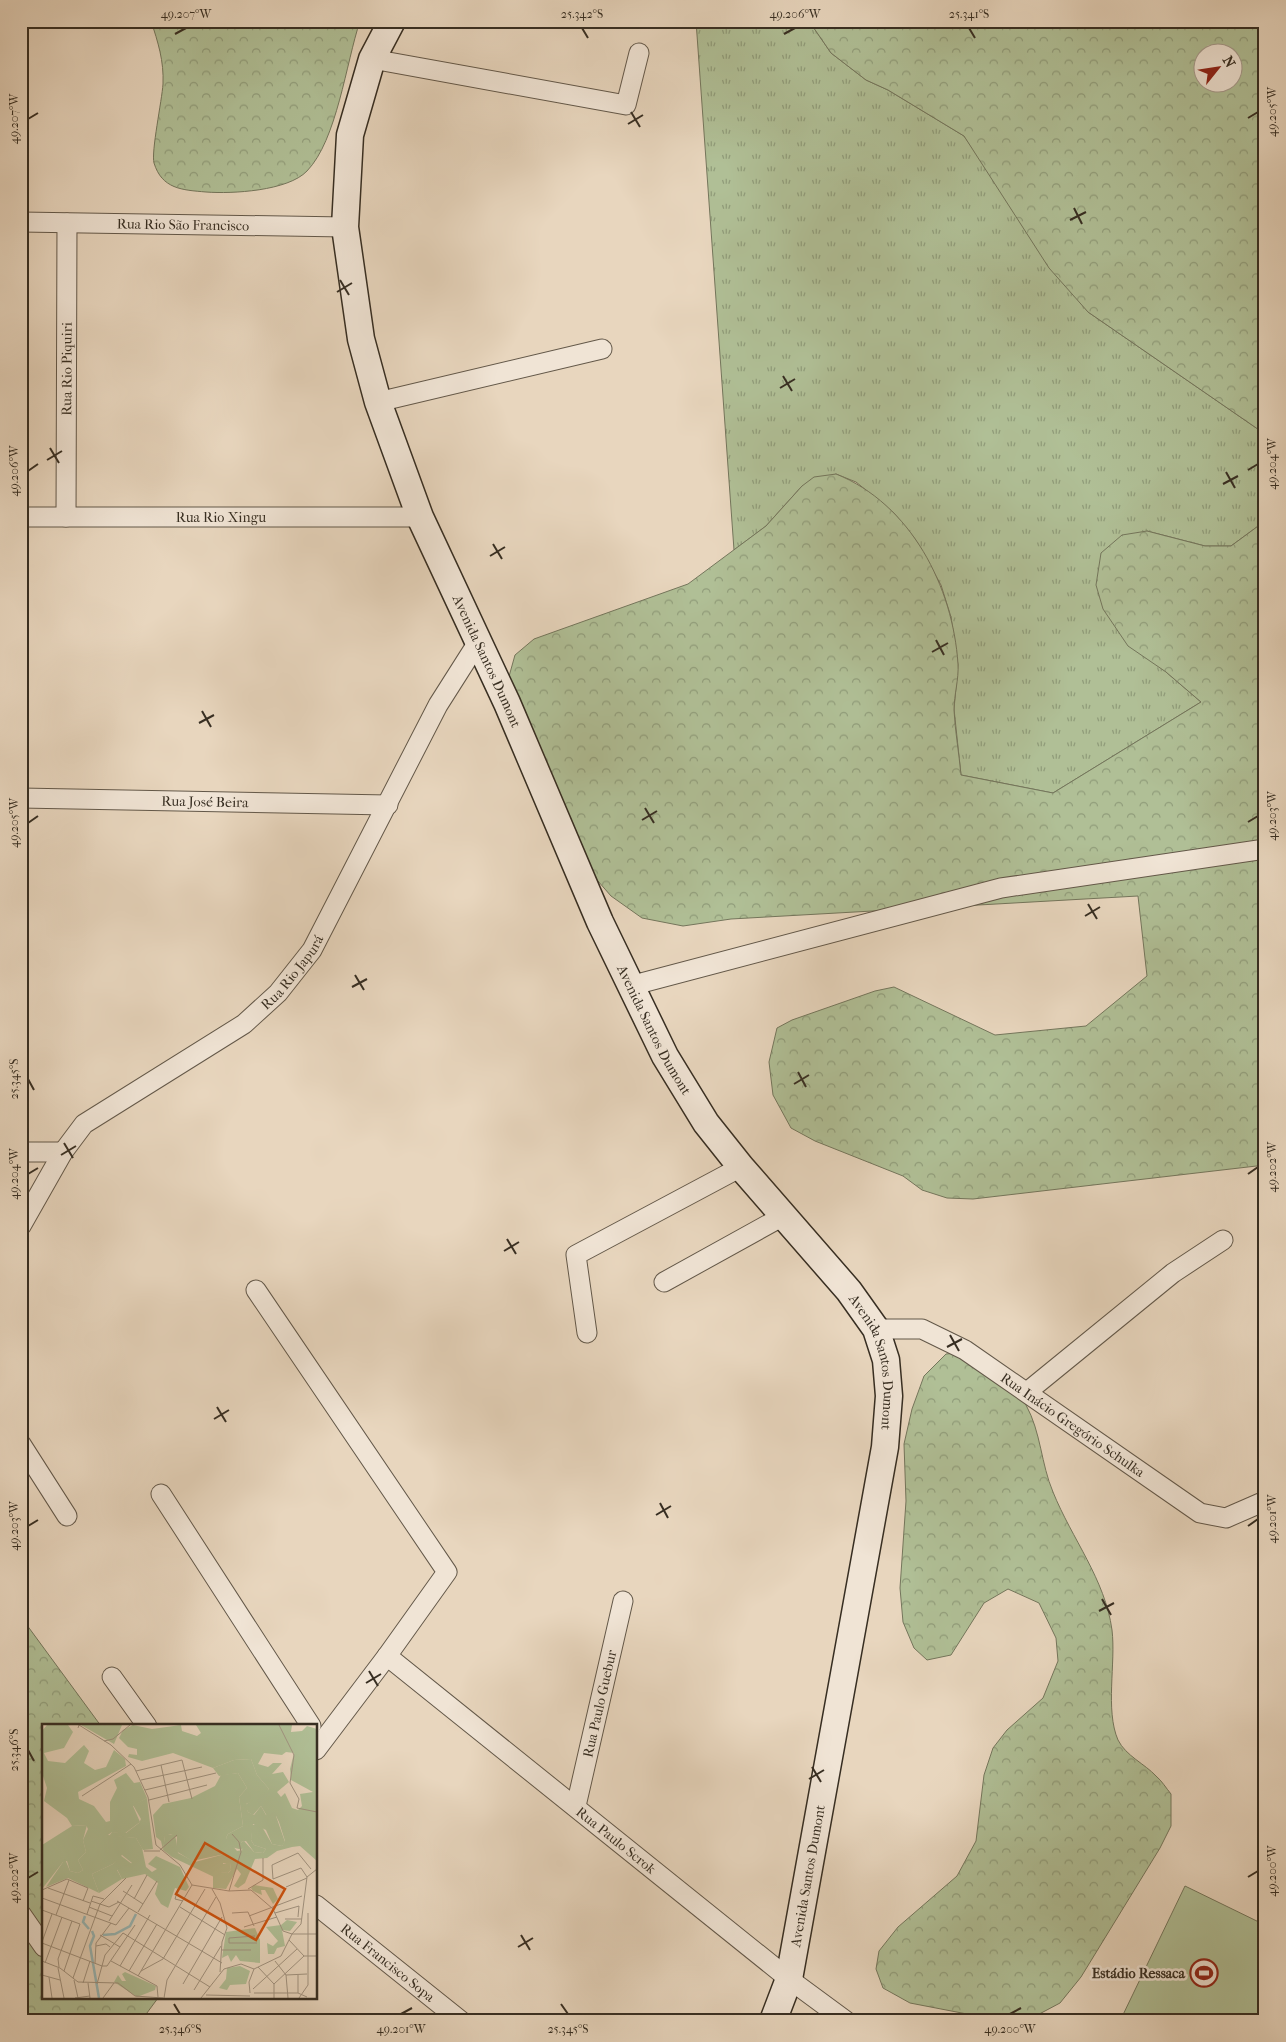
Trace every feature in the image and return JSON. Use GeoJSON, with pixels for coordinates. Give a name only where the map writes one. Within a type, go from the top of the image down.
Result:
{"type":"FeatureCollection","features":[{"type":"Feature","properties":{"kind":"street","name":"Avenida Santos Dumont"},"geometry":{"type":"LineString","coordinates":[[392,21],[372,59],[350,135],[345,227],[362,339],[378,402],[420,517],[478,642],[630,986],[665,1056],[706,1123],[740,1167],[785,1215],[850,1291],[876,1329],[886,1360],[889,1396],[885,1447],[790,1979],[773,2021]]}},
{"type":"Feature","properties":{"kind":"street"},"geometry":{"type":"LineString","coordinates":[[372,59],[626,105],[639,53]]}},
{"type":"Feature","properties":{"kind":"street","name":"Rua Rio São Francisco"},"geometry":{"type":"LineString","coordinates":[[21,222],[345,227]]}},
{"type":"Feature","properties":{"kind":"street","name":"Rua Rio Piquiri"},"geometry":{"type":"LineString","coordinates":[[66,517],[68,223]]}},
{"type":"Feature","properties":{"kind":"street"},"geometry":{"type":"LineString","coordinates":[[378,402],[602,349]]}},
{"type":"Feature","properties":{"kind":"street","name":"Rua Rio Xingu"},"geometry":{"type":"LineString","coordinates":[[21,517],[420,517]]}},
{"type":"Feature","properties":{"kind":"street","name":"Rua Rio Japurá"},"geometry":{"type":"LineString","coordinates":[[21,1226],[63,1152],[84,1124],[244,1024],[278,993],[312,950],[438,705],[478,642]]}},
{"type":"Feature","properties":{"kind":"street","name":"Rua José Beira"},"geometry":{"type":"LineString","coordinates":[[21,798],[388,805]]}},
{"type":"Feature","properties":{"kind":"street"},"geometry":{"type":"LineString","coordinates":[[630,986],[1002,888],[1265,849]]}},
{"type":"Feature","properties":{"kind":"street"},"geometry":{"type":"LineString","coordinates":[[21,1152],[63,1152]]}},
{"type":"Feature","properties":{"kind":"street"},"geometry":{"type":"LineString","coordinates":[[587,1333],[576,1255],[740,1167]]}},
{"type":"Feature","properties":{"kind":"street"},"geometry":{"type":"LineString","coordinates":[[664,1282],[785,1215]]}},
{"type":"Feature","properties":{"kind":"street"},"geometry":{"type":"LineString","coordinates":[[1027,1392],[1173,1273],[1223,1240]]}},
{"type":"Feature","properties":{"kind":"street"},"geometry":{"type":"LineString","coordinates":[[256,1290],[447,1572],[387,1656],[318,1742]]}},
{"type":"Feature","properties":{"kind":"street","name":"Rua Inácio Gregório Schulka"},"geometry":{"type":"LineString","coordinates":[[876,1329],[922,1329],[965,1350],[1200,1513],[1226,1518],[1265,1501]]}},
{"type":"Feature","properties":{"kind":"street"},"geometry":{"type":"LineString","coordinates":[[21,1444],[67,1516]]}},
{"type":"Feature","properties":{"kind":"street"},"geometry":{"type":"LineString","coordinates":[[161,1494],[310,1724]]}},
{"type":"Feature","properties":{"kind":"street","name":"Rua Paulo Guebur"},"geometry":{"type":"LineString","coordinates":[[576,1806],[623,1601]]}},
{"type":"Feature","properties":{"kind":"street","name":"Rua Paulo Scrok"},"geometry":{"type":"LineString","coordinates":[[387,1656],[790,1979],[846,2021]]}},
{"type":"Feature","properties":{"kind":"street"},"geometry":{"type":"LineString","coordinates":[[112,1678],[146,1724]]}},
{"type":"Feature","properties":{"kind":"street","name":"Rua Francisco Sopa"},"geometry":{"type":"LineString","coordinates":[[318,1907],[461,2021]]}},
{"type":"Feature","properties":{"kind":"street"},"geometry":{"type":"LineString","coordinates":[[21,1914],[42,1943]]}},
{"type":"Feature","properties":{"kind":"green space"},"geometry":{"type":"Polygon","coordinates":[[[151,21],[360,21],[333,121],[326,140],[307,171],[287,183],[244,192],[206,192],[181,189],[174,187],[162,178],[153,157],[163,84],[163,67],[151,21]]]}},
{"type":"Feature","properties":{"kind":"green space"},"geometry":{"type":"Polygon","coordinates":[[[696,21],[809,21],[831,53],[866,80],[888,90],[964,136],[1088,312],[1265,434],[1265,521],[1231,546],[1205,546],[1147,531],[1166,672],[1201,702],[1053,793],[961,775],[954,709],[958,665],[951,617],[941,585],[915,539],[894,513],[856,482],[836,474],[802,486],[766,526],[734,550],[696,21]]]}},
{"type":"Feature","properties":{"kind":"green space"},"geometry":{"type":"Polygon","coordinates":[[[809,21],[1265,21],[1265,434],[1088,312],[1049,268],[964,136],[888,90],[866,80],[831,53],[809,21]]]}},
{"type":"Feature","properties":{"kind":"green space"},"geometry":{"type":"Polygon","coordinates":[[[836,474],[863,488],[886,506],[906,527],[923,551],[937,578],[947,606],[958,664],[954,710],[961,775],[1053,793],[1201,702],[1166,672],[1128,646],[1103,609],[1096,585],[1101,553],[1122,535],[1147,531],[1205,546],[1231,546],[1265,521],[1265,1165],[973,1199],[947,1198],[922,1190],[903,1176],[815,1141],[791,1128],[773,1095],[769,1062],[777,1028],[792,1020],[875,991],[894,987],[995,1035],[1086,1026],[1147,976],[1138,896],[731,919],[683,926],[642,918],[611,896],[564,842],[508,680],[515,655],[534,639],[688,584],[766,526],[802,486],[814,477],[836,474]]]}},
{"type":"Feature","properties":{"kind":"green space"},"geometry":{"type":"Polygon","coordinates":[[[967,1352],[1016,1394],[1026,1405],[1031,1415],[1053,1492],[1095,1576],[1108,1611],[1113,1643],[1112,1715],[1118,1740],[1121,1746],[1152,1772],[1171,1794],[1171,1826],[1160,1848],[1081,1977],[1060,2003],[1028,2020],[998,2020],[910,2003],[883,1988],[876,1969],[879,1951],[898,1927],[957,1876],[976,1841],[984,1775],[993,1748],[1007,1730],[1043,1698],[1058,1661],[1056,1638],[1039,1603],[1008,1589],[984,1603],[951,1655],[927,1660],[914,1648],[903,1622],[900,1588],[906,1501],[904,1444],[912,1409],[924,1376],[946,1354],[967,1352]]]}},
{"type":"Feature","properties":{"kind":"green space"},"geometry":{"type":"Polygon","coordinates":[[[21,1617],[100,1724],[42,1724],[42,2000],[157,2000],[141,2021],[21,2021],[21,1617]]]}},
{"type":"Feature","properties":{"kind":"green space","name":"Estádio Ressaca"},"geometry":{"type":"Polygon","coordinates":[[[1185,1886],[1265,1925],[1265,2021],[1120,2021],[1185,1886]]]}},
{"type":"Feature","properties":{"kind":"place","name":"Estádio Ressaca"},"geometry":{"type":"Point","coordinates":[1204,1973]}}]}
